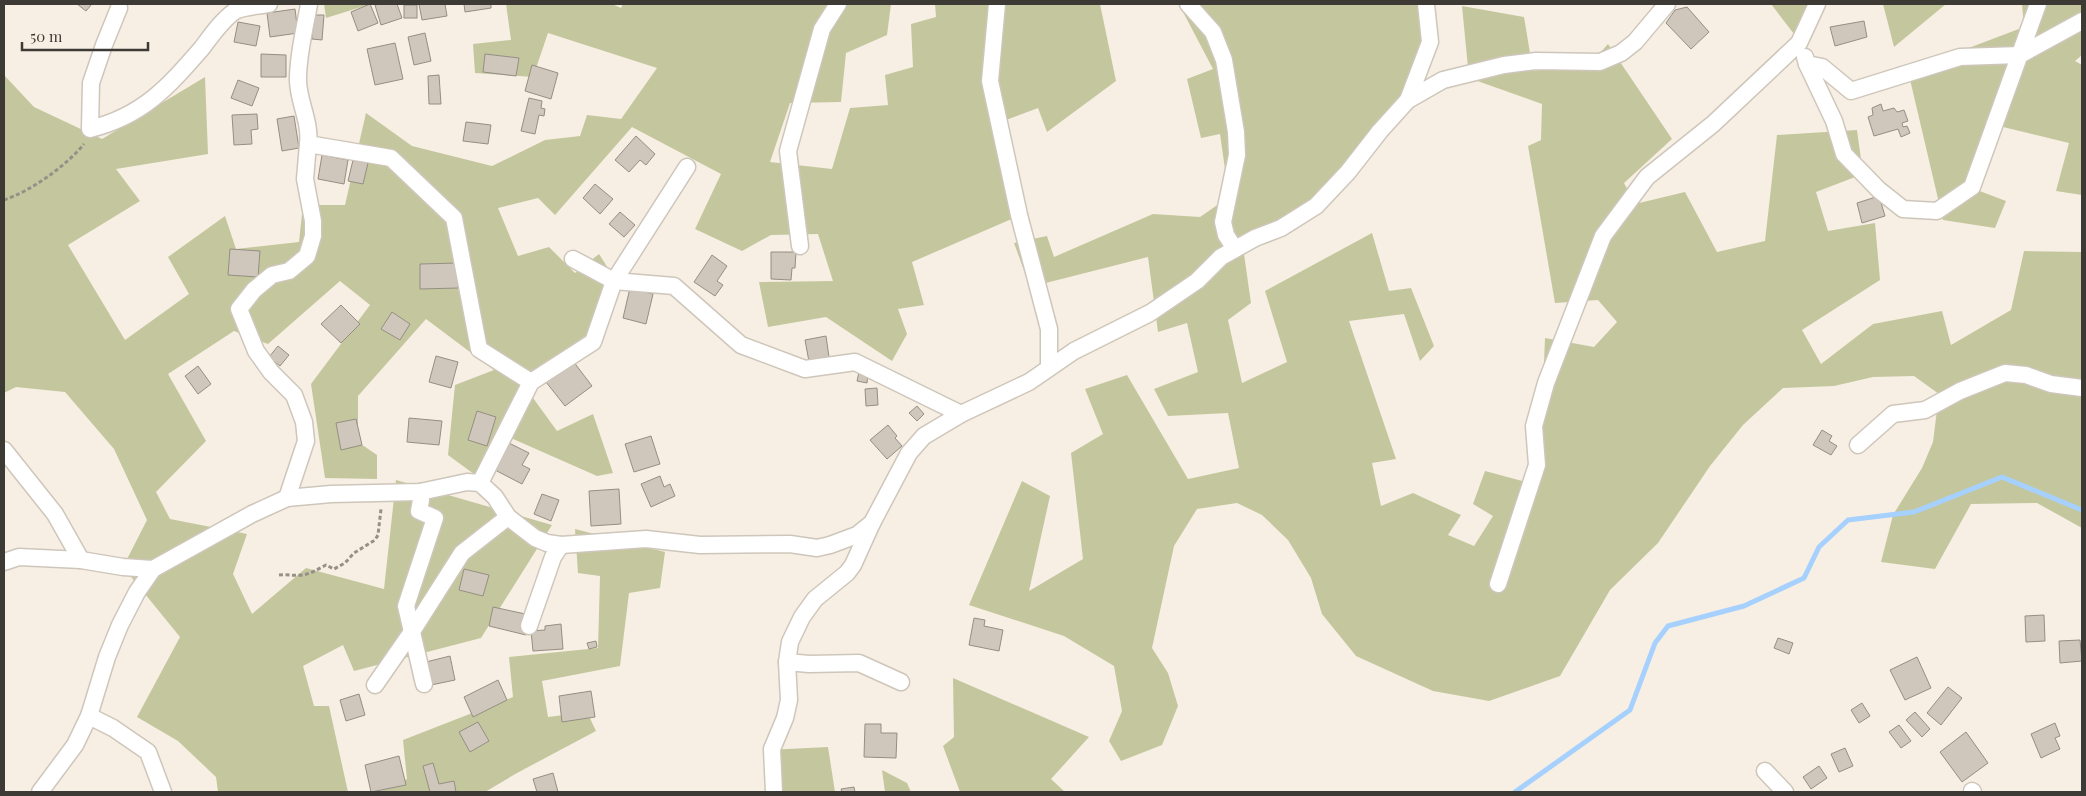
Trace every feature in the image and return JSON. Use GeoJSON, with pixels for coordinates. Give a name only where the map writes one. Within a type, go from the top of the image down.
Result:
{"type":"FeatureCollection","features":[{"type":"Feature","properties":{"kind":"street"},"geometry":{"type":"LineString","coordinates":[[119,8],[91,83],[90,129],[113,124],[143,107],[167,88],[218,28],[236,11],[269,4]]}},
{"type":"Feature","properties":{"kind":"street"},"geometry":{"type":"LineString","coordinates":[[287,498],[306,441],[304,422],[294,395],[272,372],[256,351],[239,309],[254,290],[272,275],[289,271],[307,256],[313,228],[305,179],[309,136],[298,79],[309,4]]}},
{"type":"Feature","properties":{"kind":"street"},"geometry":{"type":"LineString","coordinates":[[800,246],[788,151],[822,29],[838,4]]}},
{"type":"Feature","properties":{"kind":"street"},"geometry":{"type":"LineString","coordinates":[[997,4],[990,81],[1019,215],[1049,330],[1049,366]]}},
{"type":"Feature","properties":{"kind":"street"},"geometry":{"type":"LineString","coordinates":[[1188,4],[1213,32],[1224,60],[1236,132],[1237,155],[1224,222],[1226,235],[1235,249]]}},
{"type":"Feature","properties":{"kind":"street"},"geometry":{"type":"LineString","coordinates":[[1408,100],[1430,42],[1426,4]]}},
{"type":"Feature","properties":{"kind":"street"},"geometry":{"type":"LineString","coordinates":[[774,792],[772,748],[785,718],[789,700],[786,662],[790,642],[802,617],[815,599],[847,573],[909,453],[924,436],[961,414],[1029,382],[1049,366],[1074,351],[1127,326],[1157,309],[1197,281],[1221,257],[1254,238],[1281,228],[1316,206],[1348,172],[1380,131],[1408,100],[1443,80],[1504,65],[1536,61],[1600,62],[1621,53],[1635,42],[1667,4]]}},
{"type":"Feature","properties":{"kind":"street"},"geometry":{"type":"LineString","coordinates":[[1498,584],[1537,465],[1534,426],[1546,383],[1603,236],[1646,177],[1713,124],[1799,43],[1817,4]]}},
{"type":"Feature","properties":{"kind":"street"},"geometry":{"type":"LineString","coordinates":[[1799,43],[1834,121],[1844,154],[1879,190],[1903,209],[1937,211],[1972,187],[2038,4]]}},
{"type":"Feature","properties":{"kind":"street"},"geometry":{"type":"LineString","coordinates":[[1807,64],[1822,67],[1851,91],[1960,57],[2020,55],[2082,21]]}},
{"type":"Feature","properties":{"kind":"street"},"geometry":{"type":"LineString","coordinates":[[308,144],[391,158],[454,218],[479,349],[531,382]]}},
{"type":"Feature","properties":{"kind":"street"},"geometry":{"type":"LineString","coordinates":[[480,483],[531,382],[593,342],[614,281],[687,167]]}},
{"type":"Feature","properties":{"kind":"street"},"geometry":{"type":"LineString","coordinates":[[573,259],[614,281],[674,286],[741,344],[805,369],[855,362],[961,414]]}},
{"type":"Feature","properties":{"kind":"street"},"geometry":{"type":"LineString","coordinates":[[1858,445],[1893,414],[1925,410],[1960,391],[2005,373],[2026,375],[2051,384],[2082,388]]}},
{"type":"Feature","properties":{"kind":"street"},"geometry":{"type":"LineString","coordinates":[[4,450],[30,480],[55,514],[81,560]]}},
{"type":"Feature","properties":{"kind":"street"},"geometry":{"type":"LineString","coordinates":[[40,792],[74,745],[89,716],[107,657],[120,625],[137,592],[153,569],[252,514],[287,498],[331,494],[420,492],[467,482],[480,483],[495,497],[508,517],[535,538],[547,543],[561,545],[646,539],[700,545],[790,544],[817,548],[857,535],[872,523]]}},
{"type":"Feature","properties":{"kind":"street"},"geometry":{"type":"LineString","coordinates":[[420,492],[421,500],[418,511],[435,518],[406,606],[424,684]]}},
{"type":"Feature","properties":{"kind":"street"},"geometry":{"type":"LineString","coordinates":[[375,685],[462,553],[508,517]]}},
{"type":"Feature","properties":{"kind":"street"},"geometry":{"type":"LineString","coordinates":[[529,626],[553,557],[561,545]]}},
{"type":"Feature","properties":{"kind":"street"},"geometry":{"type":"LineString","coordinates":[[4,562],[19,557],[81,560],[123,567],[153,569]]}},
{"type":"Feature","properties":{"kind":"street"},"geometry":{"type":"LineString","coordinates":[[786,662],[859,664],[901,682]]}},
{"type":"Feature","properties":{"kind":"street"},"geometry":{"type":"LineString","coordinates":[[89,716],[112,728],[148,752],[163,792]]}},
{"type":"Feature","properties":{"kind":"street"},"geometry":{"type":"LineString","coordinates":[[1764,771],[1784,792]]}},
{"type":"Feature","properties":{"kind":"path"},"geometry":{"type":"LineString","coordinates":[[4,200],[44,180],[65,164],[83,145],[90,129]]}},
{"type":"Feature","properties":{"kind":"path"},"geometry":{"type":"LineString","coordinates":[[279,575],[296,576],[308,574],[326,565],[334,569],[345,564],[354,553],[375,540],[378,534],[381,508]]}},
{"type":"Feature","properties":{"kind":"green space"},"geometry":{"type":"Polygon","coordinates":[[[324,4],[371,4],[326,18],[324,4]]]}},
{"type":"Feature","properties":{"kind":"green space"},"geometry":{"type":"Polygon","coordinates":[[[506,4],[612,4],[621,8],[623,4],[891,4],[887,35],[846,53],[841,102],[790,103],[770,162],[832,169],[850,108],[888,105],[885,75],[913,67],[911,24],[936,17],[935,4],[1100,4],[1116,81],[1047,132],[1038,108],[993,125],[1014,218],[912,262],[924,305],[898,309],[907,334],[892,361],[826,317],[768,327],[759,282],[833,281],[818,234],[771,235],[742,251],[695,229],[721,174],[632,127],[555,215],[538,198],[498,208],[518,256],[549,247],[575,273],[599,254],[611,273],[594,330],[520,380],[557,431],[593,414],[613,473],[597,476],[497,432],[478,477],[448,455],[455,385],[494,370],[426,319],[358,396],[358,442],[377,455],[377,479],[325,478],[311,384],[370,305],[340,281],[268,344],[234,331],[168,374],[206,441],[156,492],[170,519],[247,534],[233,574],[252,614],[306,568],[384,589],[396,480],[552,525],[481,638],[354,671],[343,645],[303,666],[314,706],[329,706],[348,792],[218,792],[216,777],[178,741],[137,717],[180,637],[123,567],[147,520],[114,449],[65,392],[16,387],[4,393],[4,75],[34,107],[102,139],[205,77],[208,154],[116,169],[140,201],[68,245],[125,340],[189,294],[168,257],[225,216],[236,249],[299,242],[303,205],[345,205],[366,113],[412,146],[492,166],[545,140],[580,136],[587,115],[621,119],[657,68],[548,33],[533,77],[475,73],[473,44],[511,40],[506,4]]]}},
{"type":"Feature","properties":{"kind":"green space"},"geometry":{"type":"Polygon","coordinates":[[[1192,4],[1435,4],[1422,74],[1325,207],[1243,247],[1251,303],[1228,320],[1242,383],[1287,362],[1265,291],[1372,233],[1389,291],[1411,288],[1434,346],[1420,361],[1404,314],[1349,321],[1396,459],[1372,463],[1381,506],[1413,493],[1461,515],[1448,535],[1474,546],[1493,516],[1473,504],[1485,471],[1530,483],[1541,437],[1545,338],[1594,347],[1617,322],[1598,300],[1555,303],[1528,146],[1541,140],[1542,104],[1469,78],[1462,6],[1524,17],[1533,71],[1590,64],[1608,44],[1672,139],[1624,183],[1635,204],[1685,192],[1717,252],[1765,241],[1777,135],[1857,130],[1863,174],[1816,192],[1828,231],[1875,223],[1880,280],[1802,330],[1821,364],[1873,324],[1942,311],[1951,345],[2011,310],[2024,251],[2082,252],[2082,528],[2037,503],[1971,504],[1935,569],[1881,562],[1893,515],[1922,468],[1933,442],[1939,394],[1914,376],[1873,377],[1834,386],[1783,388],[1743,425],[1710,466],[1658,543],[1610,590],[1560,676],[1489,701],[1433,691],[1356,656],[1322,614],[1311,578],[1288,540],[1262,515],[1237,503],[1197,509],[1174,546],[1152,648],[1168,673],[1178,706],[1162,745],[1121,761],[1109,741],[1122,711],[1114,666],[1064,636],[969,605],[1022,481],[1050,496],[1029,591],[1083,559],[1071,453],[1103,434],[1085,389],[1127,375],[1188,479],[1239,468],[1228,413],[1168,416],[1154,389],[1198,372],[1187,323],[1158,332],[1148,257],[1030,287],[1014,243],[1047,236],[1054,257],[1153,214],[1200,217],[1229,197],[1220,134],[1201,138],[1187,79],[1213,69],[1182,10],[1192,4]]]}},
{"type":"Feature","properties":{"kind":"green space"},"geometry":{"type":"Polygon","coordinates":[[[1771,4],[1820,4],[1794,34],[1771,4]]]}},
{"type":"Feature","properties":{"kind":"green space"},"geometry":{"type":"Polygon","coordinates":[[[1883,4],[1946,4],[1894,47],[1883,4]]]}},
{"type":"Feature","properties":{"kind":"green space"},"geometry":{"type":"Polygon","coordinates":[[[2022,4],[2082,4],[2082,55],[2075,61],[2082,65],[2082,195],[2056,191],[2069,143],[2003,127],[1977,190],[2006,201],[1995,228],[1943,220],[1908,71],[2024,27],[2022,4]]]}},
{"type":"Feature","properties":{"kind":"green space"},"geometry":{"type":"Polygon","coordinates":[[[575,529],[665,552],[660,588],[629,593],[620,666],[542,681],[548,717],[587,712],[596,731],[485,792],[377,792],[407,779],[403,740],[513,697],[509,657],[598,648],[600,576],[578,573],[575,529]]]}},
{"type":"Feature","properties":{"kind":"green space"},"geometry":{"type":"Polygon","coordinates":[[[953,678],[1089,737],[1051,779],[1065,792],[960,792],[943,746],[954,737],[953,678]]]}},
{"type":"Feature","properties":{"kind":"green space"},"geometry":{"type":"Polygon","coordinates":[[[828,747],[835,792],[777,792],[767,750],[828,747]]]}},
{"type":"Feature","properties":{"kind":"green space"},"geometry":{"type":"Polygon","coordinates":[[[882,770],[907,783],[911,792],[885,792],[882,770]]]}},
{"type":"Feature","properties":{"kind":"building"},"geometry":{"type":"Polygon","coordinates":[[[77,4],[92,4],[86,11],[77,4]]]}},
{"type":"Feature","properties":{"kind":"building"},"geometry":{"type":"Polygon","coordinates":[[[370,4],[378,23],[358,31],[351,12],[370,4]]]}},
{"type":"Feature","properties":{"kind":"building"},"geometry":{"type":"Polygon","coordinates":[[[397,4],[402,18],[381,25],[375,5],[397,4]]]}},
{"type":"Feature","properties":{"kind":"building"},"geometry":{"type":"Polygon","coordinates":[[[419,4],[445,4],[447,16],[422,20],[419,4]]]}},
{"type":"Feature","properties":{"kind":"building"},"geometry":{"type":"Polygon","coordinates":[[[464,4],[491,4],[491,8],[465,12],[464,4]]]}},
{"type":"Feature","properties":{"kind":"building"},"geometry":{"type":"Polygon","coordinates":[[[404,5],[417,5],[417,18],[404,18],[404,5]]]}},
{"type":"Feature","properties":{"kind":"building"},"geometry":{"type":"Polygon","coordinates":[[[1687,7],[1709,32],[1691,49],[1666,23],[1675,10],[1687,7]]]}},
{"type":"Feature","properties":{"kind":"building"},"geometry":{"type":"Polygon","coordinates":[[[295,9],[298,33],[270,37],[267,13],[295,9]]]}},
{"type":"Feature","properties":{"kind":"building"},"geometry":{"type":"Polygon","coordinates":[[[314,15],[324,15],[322,40],[312,39],[314,15]]]}},
{"type":"Feature","properties":{"kind":"building"},"geometry":{"type":"Polygon","coordinates":[[[1864,21],[1867,37],[1835,46],[1830,27],[1864,21]]]}},
{"type":"Feature","properties":{"kind":"building"},"geometry":{"type":"Polygon","coordinates":[[[238,22],[260,26],[256,46],[234,42],[238,22]]]}},
{"type":"Feature","properties":{"kind":"building"},"geometry":{"type":"Polygon","coordinates":[[[425,33],[431,61],[414,65],[408,37],[425,33]]]}},
{"type":"Feature","properties":{"kind":"building"},"geometry":{"type":"Polygon","coordinates":[[[395,43],[403,79],[375,85],[367,49],[395,43]]]}},
{"type":"Feature","properties":{"kind":"building"},"geometry":{"type":"Polygon","coordinates":[[[261,54],[286,55],[286,77],[261,77],[261,54]]]}},
{"type":"Feature","properties":{"kind":"building"},"geometry":{"type":"Polygon","coordinates":[[[485,54],[519,58],[516,76],[483,72],[485,54]]]}},
{"type":"Feature","properties":{"kind":"building"},"geometry":{"type":"Polygon","coordinates":[[[532,65],[558,73],[551,99],[525,91],[532,65]]]}},
{"type":"Feature","properties":{"kind":"building"},"geometry":{"type":"Polygon","coordinates":[[[439,75],[441,104],[429,104],[428,76],[439,75]]]}},
{"type":"Feature","properties":{"kind":"building"},"geometry":{"type":"Polygon","coordinates":[[[238,80],[259,88],[252,106],[231,98],[238,80]]]}},
{"type":"Feature","properties":{"kind":"building"},"geometry":{"type":"Polygon","coordinates":[[[529,98],[542,101],[541,108],[545,109],[544,116],[539,115],[535,134],[521,131],[529,98]]]}},
{"type":"Feature","properties":{"kind":"building"},"geometry":{"type":"Polygon","coordinates":[[[1881,104],[1883,111],[1894,108],[1897,112],[1904,110],[1908,121],[1902,123],[1903,127],[1907,126],[1910,133],[1901,137],[1898,129],[1874,136],[1868,117],[1873,115],[1872,108],[1881,104]]]}},
{"type":"Feature","properties":{"kind":"building"},"geometry":{"type":"Polygon","coordinates":[[[257,114],[258,129],[251,130],[252,144],[234,145],[232,115],[257,114]]]}},
{"type":"Feature","properties":{"kind":"building"},"geometry":{"type":"Polygon","coordinates":[[[294,116],[299,148],[282,151],[277,119],[294,116]]]}},
{"type":"Feature","properties":{"kind":"building"},"geometry":{"type":"Polygon","coordinates":[[[466,122],[491,125],[488,144],[463,141],[466,122]]]}},
{"type":"Feature","properties":{"kind":"building"},"geometry":{"type":"Polygon","coordinates":[[[636,136],[655,154],[646,165],[640,160],[629,172],[615,160],[636,136]]]}},
{"type":"Feature","properties":{"kind":"building"},"geometry":{"type":"Polygon","coordinates":[[[322,155],[348,160],[344,184],[318,179],[322,155]]]}},
{"type":"Feature","properties":{"kind":"building"},"geometry":{"type":"Polygon","coordinates":[[[353,160],[368,163],[363,184],[348,181],[353,160]]]}},
{"type":"Feature","properties":{"kind":"building"},"geometry":{"type":"Polygon","coordinates":[[[595,184],[613,199],[600,214],[583,198],[595,184]]]}},
{"type":"Feature","properties":{"kind":"building"},"geometry":{"type":"Polygon","coordinates":[[[1879,196],[1885,216],[1862,223],[1857,203],[1879,196]]]}},
{"type":"Feature","properties":{"kind":"building"},"geometry":{"type":"Polygon","coordinates":[[[620,212],[635,225],[624,237],[609,224],[620,212]]]}},
{"type":"Feature","properties":{"kind":"building"},"geometry":{"type":"Polygon","coordinates":[[[230,249],[260,251],[258,277],[228,275],[230,249]]]}},
{"type":"Feature","properties":{"kind":"building"},"geometry":{"type":"Polygon","coordinates":[[[771,252],[796,252],[795,268],[792,268],[791,280],[771,279],[771,252]]]}},
{"type":"Feature","properties":{"kind":"building"},"geometry":{"type":"Polygon","coordinates":[[[712,255],[727,266],[717,281],[723,285],[715,296],[694,282],[712,255]]]}},
{"type":"Feature","properties":{"kind":"building"},"geometry":{"type":"Polygon","coordinates":[[[457,263],[458,288],[420,289],[420,264],[457,263]]]}},
{"type":"Feature","properties":{"kind":"building"},"geometry":{"type":"Polygon","coordinates":[[[630,288],[653,294],[646,324],[623,318],[630,288]]]}},
{"type":"Feature","properties":{"kind":"building"},"geometry":{"type":"Polygon","coordinates":[[[341,305],[360,324],[341,343],[321,324],[341,305]]]}},
{"type":"Feature","properties":{"kind":"building"},"geometry":{"type":"Polygon","coordinates":[[[392,312],[410,324],[400,340],[381,329],[392,312]]]}},
{"type":"Feature","properties":{"kind":"building"},"geometry":{"type":"Polygon","coordinates":[[[826,336],[830,364],[810,367],[805,340],[826,336]]]}},
{"type":"Feature","properties":{"kind":"building"},"geometry":{"type":"Polygon","coordinates":[[[278,346],[289,355],[280,366],[269,357],[278,346]]]}},
{"type":"Feature","properties":{"kind":"building"},"geometry":{"type":"Polygon","coordinates":[[[436,356],[458,362],[451,388],[429,382],[436,356]]]}},
{"type":"Feature","properties":{"kind":"building"},"geometry":{"type":"Polygon","coordinates":[[[573,361],[592,386],[565,406],[546,382],[573,361]]]}},
{"type":"Feature","properties":{"kind":"building"},"geometry":{"type":"Polygon","coordinates":[[[198,366],[211,384],[198,394],[185,376],[198,366]]]}},
{"type":"Feature","properties":{"kind":"building"},"geometry":{"type":"Polygon","coordinates":[[[859,372],[868,373],[867,383],[857,381],[859,372]]]}},
{"type":"Feature","properties":{"kind":"building"},"geometry":{"type":"Polygon","coordinates":[[[877,388],[878,405],[866,406],[865,389],[877,388]]]}},
{"type":"Feature","properties":{"kind":"building"},"geometry":{"type":"Polygon","coordinates":[[[917,406],[924,414],[917,421],[909,413],[917,406]]]}},
{"type":"Feature","properties":{"kind":"building"},"geometry":{"type":"Polygon","coordinates":[[[477,411],[496,417],[487,446],[468,440],[477,411]]]}},
{"type":"Feature","properties":{"kind":"building"},"geometry":{"type":"Polygon","coordinates":[[[409,418],[442,421],[439,445],[407,442],[409,418]]]}},
{"type":"Feature","properties":{"kind":"building"},"geometry":{"type":"Polygon","coordinates":[[[356,419],[362,445],[341,450],[336,423],[356,419]]]}},
{"type":"Feature","properties":{"kind":"building"},"geometry":{"type":"Polygon","coordinates":[[[888,425],[902,446],[887,459],[870,440],[888,425]]]}},
{"type":"Feature","properties":{"kind":"building"},"geometry":{"type":"Polygon","coordinates":[[[1822,430],[1832,436],[1829,441],[1837,446],[1831,455],[1813,445],[1822,430]]]}},
{"type":"Feature","properties":{"kind":"building"},"geometry":{"type":"Polygon","coordinates":[[[651,436],[660,464],[634,472],[625,444],[651,436]]]}},
{"type":"Feature","properties":{"kind":"building"},"geometry":{"type":"Polygon","coordinates":[[[509,443],[529,453],[522,465],[530,469],[522,484],[495,470],[509,443]]]}},
{"type":"Feature","properties":{"kind":"building"},"geometry":{"type":"Polygon","coordinates":[[[660,476],[664,487],[670,484],[675,496],[651,507],[641,484],[660,476]]]}},
{"type":"Feature","properties":{"kind":"building"},"geometry":{"type":"Polygon","coordinates":[[[619,489],[621,524],[591,526],[589,491],[619,489]]]}},
{"type":"Feature","properties":{"kind":"building"},"geometry":{"type":"Polygon","coordinates":[[[542,494],[559,500],[551,521],[534,514],[542,494]]]}},
{"type":"Feature","properties":{"kind":"building"},"geometry":{"type":"Polygon","coordinates":[[[464,569],[489,575],[483,596],[459,590],[464,569]]]}},
{"type":"Feature","properties":{"kind":"building"},"geometry":{"type":"Polygon","coordinates":[[[493,607],[530,615],[526,635],[489,626],[493,607]]]}},
{"type":"Feature","properties":{"kind":"building"},"geometry":{"type":"Polygon","coordinates":[[[2044,615],[2045,641],[2026,642],[2025,616],[2044,615]]]}},
{"type":"Feature","properties":{"kind":"building"},"geometry":{"type":"Polygon","coordinates":[[[974,618],[985,620],[984,626],[1003,630],[999,651],[969,645],[974,618]]]}},
{"type":"Feature","properties":{"kind":"building"},"geometry":{"type":"Polygon","coordinates":[[[561,624],[563,649],[533,651],[531,631],[545,630],[545,626],[561,624]]]}},
{"type":"Feature","properties":{"kind":"building"},"geometry":{"type":"Polygon","coordinates":[[[1778,638],[1793,643],[1789,654],[1774,648],[1778,638]]]}},
{"type":"Feature","properties":{"kind":"building"},"geometry":{"type":"Polygon","coordinates":[[[2080,640],[2082,661],[2060,663],[2059,641],[2080,640]]]}},
{"type":"Feature","properties":{"kind":"building"},"geometry":{"type":"Polygon","coordinates":[[[596,641],[597,647],[589,649],[587,643],[596,641]]]}},
{"type":"Feature","properties":{"kind":"building"},"geometry":{"type":"Polygon","coordinates":[[[450,656],[455,680],[431,685],[426,662],[450,656]]]}},
{"type":"Feature","properties":{"kind":"building"},"geometry":{"type":"Polygon","coordinates":[[[1917,657],[1931,688],[1905,700],[1890,670],[1917,657]]]}},
{"type":"Feature","properties":{"kind":"building"},"geometry":{"type":"Polygon","coordinates":[[[498,680],[507,700],[473,717],[464,697],[498,680]]]}},
{"type":"Feature","properties":{"kind":"building"},"geometry":{"type":"Polygon","coordinates":[[[1948,687],[1962,698],[1941,725],[1927,713],[1948,687]]]}},
{"type":"Feature","properties":{"kind":"building"},"geometry":{"type":"Polygon","coordinates":[[[591,691],[595,717],[562,722],[559,696],[591,691]]]}},
{"type":"Feature","properties":{"kind":"building"},"geometry":{"type":"Polygon","coordinates":[[[359,694],[365,715],[346,721],[340,700],[359,694]]]}},
{"type":"Feature","properties":{"kind":"building"},"geometry":{"type":"Polygon","coordinates":[[[1862,703],[1870,716],[1859,723],[1851,710],[1862,703]]]}},
{"type":"Feature","properties":{"kind":"building"},"geometry":{"type":"Polygon","coordinates":[[[1915,712],[1930,729],[1922,737],[1906,720],[1915,712]]]}},
{"type":"Feature","properties":{"kind":"building"},"geometry":{"type":"Polygon","coordinates":[[[478,722],[489,741],[470,752],[459,732],[478,722]]]}},
{"type":"Feature","properties":{"kind":"building"},"geometry":{"type":"Polygon","coordinates":[[[2055,723],[2060,736],[2055,738],[2060,749],[2041,758],[2031,734],[2055,723]]]}},
{"type":"Feature","properties":{"kind":"building"},"geometry":{"type":"Polygon","coordinates":[[[865,724],[881,724],[881,733],[897,733],[896,758],[864,757],[865,724]]]}},
{"type":"Feature","properties":{"kind":"building"},"geometry":{"type":"Polygon","coordinates":[[[1899,725],[1911,741],[1901,748],[1889,732],[1899,725]]]}},
{"type":"Feature","properties":{"kind":"building"},"geometry":{"type":"Polygon","coordinates":[[[1966,732],[1988,763],[1962,782],[1940,752],[1966,732]]]}},
{"type":"Feature","properties":{"kind":"building"},"geometry":{"type":"Polygon","coordinates":[[[1845,748],[1853,766],[1839,772],[1831,754],[1845,748]]]}},
{"type":"Feature","properties":{"kind":"building"},"geometry":{"type":"Polygon","coordinates":[[[399,756],[406,785],[371,792],[365,765],[399,756]]]}},
{"type":"Feature","properties":{"kind":"building"},"geometry":{"type":"Polygon","coordinates":[[[433,763],[439,784],[454,781],[456,792],[430,792],[423,766],[433,763]]]}},
{"type":"Feature","properties":{"kind":"building"},"geometry":{"type":"Polygon","coordinates":[[[1819,766],[1827,778],[1811,789],[1803,777],[1819,766]]]}},
{"type":"Feature","properties":{"kind":"building"},"geometry":{"type":"Polygon","coordinates":[[[553,773],[558,792],[537,792],[533,779],[553,773]]]}},
{"type":"Feature","properties":{"kind":"building"},"geometry":{"type":"Polygon","coordinates":[[[854,787],[855,792],[842,792],[841,789],[854,787]]]}},
{"type":"Feature","properties":{"kind":"waterway"},"geometry":{"type":"LineString","coordinates":[[1515,792],[1630,710],[1655,643],[1668,626],[1744,606],[1804,578],[1819,547],[1848,520],[1914,512],[2002,477],[2082,510]]}}]}
